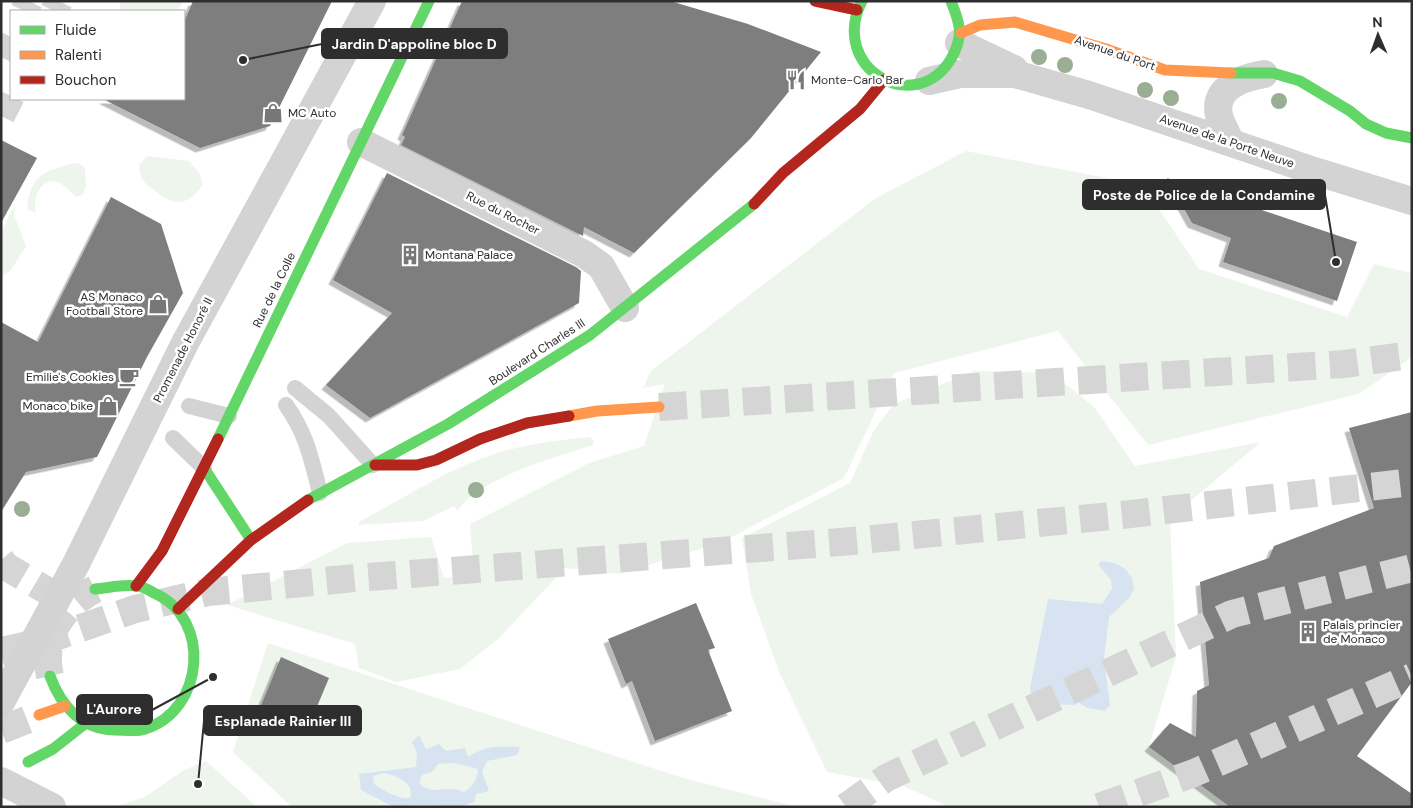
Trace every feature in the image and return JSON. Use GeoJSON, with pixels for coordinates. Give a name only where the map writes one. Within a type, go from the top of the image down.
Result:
{"type":"FeatureCollection","features":[{"type":"Feature","properties":{"kind":"main road","name":"Rue de la Colle"},"geometry":{"type":"LineString","coordinates":[[136,586],[162,551],[204,468],[429,1]]}},
{"type":"Feature","properties":{"kind":"main road"},"geometry":{"type":"LineString","coordinates":[[814,1],[860,6],[853,27],[856,48],[867,68],[884,80],[906,85],[938,76],[952,61],[960,38],[958,16],[951,1]]}},
{"type":"Feature","properties":{"kind":"main road","name":"Avenue du Port"},"geometry":{"type":"LineString","coordinates":[[960,38],[980,25],[1015,22],[1106,49],[1165,70],[1194,73],[1272,72],[1300,81],[1350,111],[1366,124],[1386,133],[1412,138]]}},
{"type":"Feature","properties":{"kind":"main road","name":"Boulevard Charles III"},"geometry":{"type":"LineString","coordinates":[[178,609],[251,540],[320,493],[448,424],[590,335],[761,198],[783,173],[860,109],[884,80]]}},
{"type":"Feature","properties":{"kind":"main road"},"geometry":{"type":"LineString","coordinates":[[373,465],[417,465],[436,460],[480,439],[527,423],[597,411],[659,407]]}},
{"type":"Feature","properties":{"kind":"main road"},"geometry":{"type":"LineString","coordinates":[[204,468],[251,540]]}},
{"type":"Feature","properties":{"kind":"main road"},"geometry":{"type":"LineString","coordinates":[[50,676],[57,695],[65,706],[86,723],[112,731],[140,730],[164,719],[180,705],[191,687],[196,660],[192,633],[178,609],[159,594],[136,586],[108,586],[95,589]]}},
{"type":"Feature","properties":{"kind":"main road"},"geometry":{"type":"LineString","coordinates":[[39,715],[65,706]]}},
{"type":"Feature","properties":{"kind":"main road"},"geometry":{"type":"LineString","coordinates":[[28,762],[52,749],[86,723]]}},
{"type":"Feature","properties":{"kind":"street","name":"Promenade Honoré II"},"geometry":{"type":"LineString","coordinates":[[1,702],[76,564],[185,343],[372,1]]}},
{"type":"Feature","properties":{"kind":"street","name":"Avenue de la Porte Neuve"},"geometry":{"type":"LineString","coordinates":[[960,38],[1043,81]]}},
{"type":"Feature","properties":{"kind":"street","name":"Avenue du Port"},"geometry":{"type":"LineString","coordinates":[[1230,141],[1219,116],[1219,100],[1234,82],[1272,72]]}},
{"type":"Feature","properties":{"kind":"street","name":"Avenue de la Porte Neuve"},"geometry":{"type":"LineString","coordinates":[[929,80],[960,74],[987,73],[1015,74],[1043,81],[1230,141],[1314,171],[1412,201]]}},
{"type":"Feature","properties":{"kind":"street","name":"Rue du Rocher"},"geometry":{"type":"LineString","coordinates":[[360,142],[584,254],[601,266],[625,308]]}},
{"type":"Feature","properties":{"kind":"street"},"geometry":{"type":"LineString","coordinates":[[1,781],[51,803]]}},
{"type":"Feature","properties":{"kind":"lane"},"geometry":{"type":"LineString","coordinates":[[294,388],[329,416],[373,465]]}},
{"type":"Feature","properties":{"kind":"lane"},"geometry":{"type":"LineString","coordinates":[[286,405],[301,426],[310,451],[320,493]]}},
{"type":"Feature","properties":{"kind":"lane"},"geometry":{"type":"LineString","coordinates":[[189,406],[230,416]]}},
{"type":"Feature","properties":{"kind":"lane"},"geometry":{"type":"LineString","coordinates":[[173,438],[204,468]]}},
{"type":"Feature","properties":{"kind":"shaded area"},"geometry":{"type":"Polygon","coordinates":[[[120,1],[183,1],[178,10],[120,10],[120,1]]]}},
{"type":"Feature","properties":{"kind":"shaded area"},"geometry":{"type":"Polygon","coordinates":[[[966,151],[1143,185],[1199,269],[1347,317],[1374,264],[1412,273],[1412,357],[1359,394],[1148,445],[1058,331],[894,373],[844,478],[720,543],[619,574],[565,568],[499,638],[460,669],[396,682],[359,668],[355,644],[227,605],[347,543],[431,537],[444,578],[474,575],[470,524],[589,463],[644,446],[665,384],[643,388],[651,371],[876,198],[966,151]]]}},
{"type":"Feature","properties":{"kind":"shaded area"},"geometry":{"type":"Polygon","coordinates":[[[147,156],[189,161],[199,173],[203,184],[187,200],[175,202],[169,200],[142,179],[139,165],[147,156]]]}},
{"type":"Feature","properties":{"kind":"shaded area"},"geometry":{"type":"Polygon","coordinates":[[[75,163],[85,168],[86,187],[83,195],[76,197],[63,185],[51,181],[42,186],[36,196],[36,213],[27,209],[32,188],[40,176],[75,163]]]}},
{"type":"Feature","properties":{"kind":"shaded area"},"geometry":{"type":"Polygon","coordinates":[[[15,204],[14,215],[26,246],[11,270],[1,277],[1,232],[15,204]]]}},
{"type":"Feature","properties":{"kind":"shaded area"},"geometry":{"type":"Polygon","coordinates":[[[974,371],[1052,373],[1094,407],[1135,466],[1261,442],[1170,518],[1176,657],[1149,746],[1230,807],[950,807],[903,786],[827,772],[780,674],[751,594],[742,538],[850,483],[874,430],[894,404],[974,371]]]}},
{"type":"Feature","properties":{"kind":"shaded area"},"geometry":{"type":"Polygon","coordinates":[[[590,437],[594,441],[593,445],[499,479],[481,489],[467,500],[458,511],[454,506],[423,521],[359,525],[359,522],[448,473],[485,457],[525,446],[590,437]]]}},
{"type":"Feature","properties":{"kind":"shaded area"},"geometry":{"type":"Polygon","coordinates":[[[268,643],[683,778],[797,807],[292,807],[233,752],[268,643]]]}},
{"type":"Feature","properties":{"kind":"shaded area"},"geometry":{"type":"Polygon","coordinates":[[[206,761],[257,807],[114,807],[145,797],[184,770],[206,761]]]}},
{"type":"Feature","properties":{"kind":"water"},"geometry":{"type":"Polygon","coordinates":[[[1102,561],[1115,563],[1125,569],[1132,578],[1134,588],[1130,597],[1109,617],[1104,658],[1110,705],[1105,711],[1088,708],[1077,702],[1075,705],[1050,704],[1047,708],[1035,710],[1030,688],[1048,599],[1102,604],[1112,589],[1111,580],[1098,564],[1102,561]]]}},
{"type":"Feature","properties":{"kind":"water"},"geometry":{"type":"Polygon","coordinates":[[[419,735],[426,749],[439,744],[446,751],[465,748],[468,757],[487,748],[520,747],[517,755],[487,761],[482,771],[489,791],[476,794],[474,802],[461,807],[423,805],[394,807],[361,790],[359,774],[416,767],[417,753],[412,742],[419,735]],[[454,763],[438,764],[432,772],[422,775],[419,783],[424,787],[435,790],[452,789],[464,792],[474,782],[478,769],[454,763]],[[384,773],[373,776],[374,784],[396,796],[410,798],[410,788],[407,784],[399,778],[384,773]]]}},
{"type":"Feature","properties":{"kind":"building"},"geometry":{"type":"Polygon","coordinates":[[[193,1],[332,1],[270,126],[200,148],[105,100],[185,100],[185,20],[193,1]]]}},
{"type":"Feature","properties":{"kind":"building"},"geometry":{"type":"Polygon","coordinates":[[[462,1],[670,1],[748,24],[821,52],[751,138],[634,253],[584,227],[583,236],[401,145],[405,137],[402,135],[462,1]]]}},
{"type":"Feature","properties":{"kind":"building"},"geometry":{"type":"Polygon","coordinates":[[[1,140],[37,158],[1,223],[1,140]]]}},
{"type":"Feature","properties":{"kind":"building"},"geometry":{"type":"Polygon","coordinates":[[[387,173],[576,267],[581,271],[579,303],[370,418],[326,385],[392,313],[333,280],[387,173]]]}},
{"type":"Feature","properties":{"kind":"building"},"geometry":{"type":"Polygon","coordinates":[[[1167,178],[1357,242],[1337,301],[1223,262],[1231,238],[1192,223],[1167,178]]]}},
{"type":"Feature","properties":{"kind":"building"},"geometry":{"type":"Polygon","coordinates":[[[111,197],[161,224],[183,293],[147,357],[97,457],[26,472],[1,512],[1,322],[38,342],[111,197]]]}},
{"type":"Feature","properties":{"kind":"building","name":"Palais princier de Monaco"},"geometry":{"type":"Polygon","coordinates":[[[1412,412],[1412,682],[1357,756],[1412,794],[1412,807],[1230,807],[1149,747],[1170,723],[1196,737],[1197,691],[1209,685],[1200,582],[1269,558],[1274,546],[1374,508],[1349,428],[1412,412]]]}},
{"type":"Feature","properties":{"kind":"building"},"geometry":{"type":"Polygon","coordinates":[[[696,603],[715,648],[708,650],[732,711],[655,741],[632,681],[626,684],[608,639],[696,603]]]}},
{"type":"Feature","properties":{"kind":"building"},"geometry":{"type":"Polygon","coordinates":[[[281,657],[329,678],[308,728],[260,708],[281,657]]]}},
{"type":"Feature","properties":{"kind":"tunnel"},"geometry":{"type":"LineString","coordinates":[[24,10],[29,1]]}},
{"type":"Feature","properties":{"kind":"tunnel"},"geometry":{"type":"LineString","coordinates":[[54,10],[59,1]]}},
{"type":"Feature","properties":{"kind":"tunnel"},"geometry":{"type":"LineString","coordinates":[[1,57],[10,39]]}},
{"type":"Feature","properties":{"kind":"tunnel"},"geometry":{"type":"LineString","coordinates":[[1,116],[10,98]]}},
{"type":"Feature","properties":{"kind":"tunnel"},"geometry":{"type":"LineString","coordinates":[[659,407],[1344,364],[1412,355]]}},
{"type":"Feature","properties":{"kind":"tunnel"},"geometry":{"type":"LineString","coordinates":[[1,656],[135,609],[208,592],[356,578],[841,542],[1122,515],[1412,482]]}},
{"type":"Feature","properties":{"kind":"tunnel"},"geometry":{"type":"LineString","coordinates":[[1,560],[7,567],[71,605]]}},
{"type":"Feature","properties":{"kind":"tunnel"},"geometry":{"type":"LineString","coordinates":[[846,807],[886,778],[1232,614],[1412,568]]}},
{"type":"Feature","properties":{"kind":"tunnel"},"geometry":{"type":"LineString","coordinates":[[50,676],[49,649],[57,625],[73,605],[95,589]]}},
{"type":"Feature","properties":{"kind":"tunnel"},"geometry":{"type":"LineString","coordinates":[[1,651],[37,643]]}},
{"type":"Feature","properties":{"kind":"tunnel"},"geometry":{"type":"LineString","coordinates":[[1099,807],[1194,773],[1412,677]]}},
{"type":"Feature","properties":{"kind":"tunnel"},"geometry":{"type":"LineString","coordinates":[[1,730],[39,715]]}},
{"type":"Feature","properties":{"kind":"traffic: fast"},"geometry":{"type":"LineString","coordinates":[[218,439],[429,1]]}},
{"type":"Feature","properties":{"kind":"traffic: fast"},"geometry":{"type":"LineString","coordinates":[[862,1],[855,25],[856,47],[866,64],[880,77],[898,84],[917,84],[935,76],[951,59],[959,40],[957,17],[951,1]]}},
{"type":"Feature","properties":{"kind":"traffic: fast"},"geometry":{"type":"LineString","coordinates":[[1231,73],[1273,73],[1300,81],[1350,111],[1366,124],[1386,133],[1412,138]]}},
{"type":"Feature","properties":{"kind":"traffic: fast"},"geometry":{"type":"LineString","coordinates":[[308,500],[448,424],[590,335],[754,204]]}},
{"type":"Feature","properties":{"kind":"traffic: fast"},"geometry":{"type":"LineString","coordinates":[[204,468],[251,540]]}},
{"type":"Feature","properties":{"kind":"traffic: fast"},"geometry":{"type":"LineString","coordinates":[[50,676],[60,697],[74,714],[92,726],[115,730],[142,730],[165,719],[180,703],[190,684],[194,663],[192,642],[186,622],[173,605],[139,586],[126,585],[95,589]]}},
{"type":"Feature","properties":{"kind":"traffic: fast"},"geometry":{"type":"LineString","coordinates":[[28,762],[53,749],[86,723]]}},
{"type":"Feature","properties":{"kind":"traffic: slow"},"geometry":{"type":"LineString","coordinates":[[961,33],[980,25],[1015,22],[1106,49],[1165,70],[1231,73]]}},
{"type":"Feature","properties":{"kind":"traffic: slow"},"geometry":{"type":"LineString","coordinates":[[569,416],[597,411],[659,407]]}},
{"type":"Feature","properties":{"kind":"traffic: slow"},"geometry":{"type":"LineString","coordinates":[[39,715],[65,706]]}},
{"type":"Feature","properties":{"kind":"traffic: jam"},"geometry":{"type":"LineString","coordinates":[[815,1],[857,10]]}},
{"type":"Feature","properties":{"kind":"traffic: jam"},"geometry":{"type":"LineString","coordinates":[[754,204],[783,173],[860,109],[884,80]]}},
{"type":"Feature","properties":{"kind":"traffic: jam"},"geometry":{"type":"LineString","coordinates":[[375,465],[417,465],[436,460],[480,439],[527,423],[569,416]]}},
{"type":"Feature","properties":{"kind":"traffic: jam"},"geometry":{"type":"LineString","coordinates":[[136,586],[162,551],[218,439]]}},
{"type":"Feature","properties":{"kind":"traffic: jam"},"geometry":{"type":"LineString","coordinates":[[178,609],[251,540],[308,500]]}},
{"type":"Feature","properties":{"kind":"place","name":"Jardin D'appoline bloc D"},"geometry":{"type":"Point","coordinates":[243,60]}},
{"type":"Feature","properties":{"kind":"place","name":"Monte-Carlo Bar"},"geometry":{"type":"Point","coordinates":[796,80]}},
{"type":"Feature","properties":{"kind":"place","name":"MC Auto"},"geometry":{"type":"Point","coordinates":[273,113]}},
{"type":"Feature","properties":{"kind":"place","name":"Montana Palace"},"geometry":{"type":"Point","coordinates":[410,255]}},
{"type":"Feature","properties":{"kind":"place","name":"Poste de Police de la Condamine"},"geometry":{"type":"Point","coordinates":[1336,262]}},
{"type":"Feature","properties":{"kind":"place","name":"AS Monaco Football Store"},"geometry":{"type":"Point","coordinates":[158,304]}},
{"type":"Feature","properties":{"kind":"place","name":"Emilie's Cookies"},"geometry":{"type":"Point","coordinates":[129,377]}},
{"type":"Feature","properties":{"kind":"place","name":"Monaco bike"},"geometry":{"type":"Point","coordinates":[108,406]}},
{"type":"Feature","properties":{"kind":"place","name":"Palais princier de Monaco"},"geometry":{"type":"Point","coordinates":[1308,632]}},
{"type":"Feature","properties":{"kind":"place","name":"L'Aurore"},"geometry":{"type":"Point","coordinates":[213,677]}},
{"type":"Feature","properties":{"kind":"place","name":"Esplanade Rainier III"},"geometry":{"type":"Point","coordinates":[198,784]}}]}
